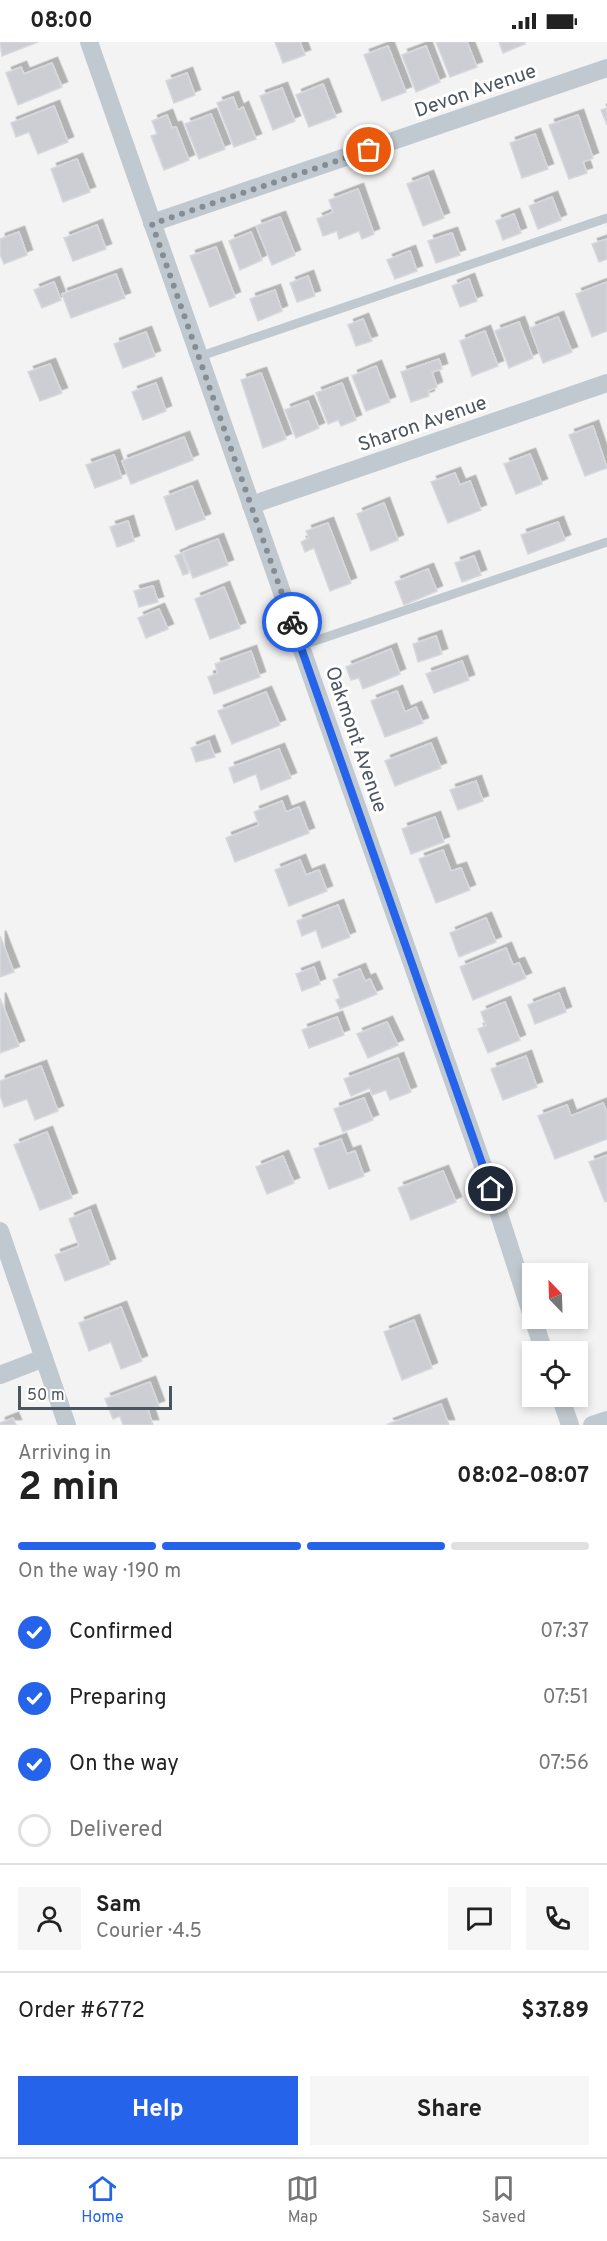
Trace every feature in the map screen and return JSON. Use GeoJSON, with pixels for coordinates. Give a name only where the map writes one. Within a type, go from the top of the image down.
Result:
{"type":"FeatureCollection","features":[{"type":"Feature","properties":{"kind":"street","name":"Oakmont Avenue"},"geometry":{"type":"LineString","coordinates":[[89,42],[152,224],[201,356],[522,1283]]}},
{"type":"Feature","properties":{"kind":"street","name":"Devon Avenue"},"geometry":{"type":"LineString","coordinates":[[152,224],[607,68]]}},
{"type":"Feature","properties":{"kind":"street","name":"Sharon Avenue"},"geometry":{"type":"LineString","coordinates":[[251,505],[607,383]]}},
{"type":"Feature","properties":{"kind":"street"},"geometry":{"type":"LineString","coordinates":[[0,1231],[67,1425]]}},
{"type":"Feature","properties":{"kind":"street"},"geometry":{"type":"LineString","coordinates":[[0,1375],[44,1358]]}},
{"type":"Feature","properties":{"kind":"street"},"geometry":{"type":"LineString","coordinates":[[564,1407],[570,1425]]}},
{"type":"Feature","properties":{"kind":"street"},"geometry":{"type":"LineString","coordinates":[[592,1425],[607,1420]]}},
{"type":"Feature","properties":{"kind":"lane"},"geometry":{"type":"LineString","coordinates":[[201,356],[607,218]]}},
{"type":"Feature","properties":{"kind":"lane"},"geometry":{"type":"LineString","coordinates":[[300,646],[607,542]]}},
{"type":"Feature","properties":{"kind":"building"},"geometry":{"type":"Polygon","coordinates":[[[0,42],[38,42],[2,56],[0,42]]]}},
{"type":"Feature","properties":{"kind":"building"},"geometry":{"type":"Polygon","coordinates":[[[275,42],[300,42],[305,55],[283,63],[275,42]]]}},
{"type":"Feature","properties":{"kind":"building"},"geometry":{"type":"Polygon","coordinates":[[[436,42],[467,42],[477,67],[450,77],[436,42]]]}},
{"type":"Feature","properties":{"kind":"building"},"geometry":{"type":"Polygon","coordinates":[[[499,42],[525,42],[525,44],[503,53],[499,42]]]}},
{"type":"Feature","properties":{"kind":"building"},"geometry":{"type":"Polygon","coordinates":[[[388,46],[406,92],[382,101],[364,55],[388,46]]]}},
{"type":"Feature","properties":{"kind":"building"},"geometry":{"type":"Polygon","coordinates":[[[426,46],[440,82],[416,92],[402,55],[426,46]]]}},
{"type":"Feature","properties":{"kind":"building"},"geometry":{"type":"Polygon","coordinates":[[[52,63],[62,87],[18,105],[6,73],[21,67],[24,74],[52,63]]]}},
{"type":"Feature","properties":{"kind":"building"},"geometry":{"type":"Polygon","coordinates":[[[187,73],[195,95],[174,103],[166,81],[187,73]]]}},
{"type":"Feature","properties":{"kind":"building"},"geometry":{"type":"Polygon","coordinates":[[[323,84],[336,117],[309,127],[296,95],[323,84]]]}},
{"type":"Feature","properties":{"kind":"building"},"geometry":{"type":"Polygon","coordinates":[[[282,88],[295,121],[273,130],[260,96],[282,88]]]}},
{"type":"Feature","properties":{"kind":"building"},"geometry":{"type":"Polygon","coordinates":[[[233,97],[238,110],[243,107],[256,139],[234,147],[217,103],[233,97]]]}},
{"type":"Feature","properties":{"kind":"building"},"geometry":{"type":"Polygon","coordinates":[[[54,106],[68,142],[38,154],[29,132],[16,137],[11,123],[54,106]]]}},
{"type":"Feature","properties":{"kind":"building"},"geometry":{"type":"Polygon","coordinates":[[[607,108],[607,125],[601,110],[607,108]]]}},
{"type":"Feature","properties":{"kind":"building"},"geometry":{"type":"Polygon","coordinates":[[[211,114],[225,149],[199,159],[185,124],[211,114]]]}},
{"type":"Feature","properties":{"kind":"building"},"geometry":{"type":"Polygon","coordinates":[[[167,115],[172,128],[176,127],[189,160],[164,170],[151,136],[157,134],[152,121],[167,115]]]}},
{"type":"Feature","properties":{"kind":"building"},"geometry":{"type":"Polygon","coordinates":[[[578,115],[593,158],[583,162],[587,173],[569,179],[549,125],[578,115]]]}},
{"type":"Feature","properties":{"kind":"building"},"geometry":{"type":"Polygon","coordinates":[[[535,134],[548,169],[522,178],[510,143],[535,134]]]}},
{"type":"Feature","properties":{"kind":"building"},"geometry":{"type":"Polygon","coordinates":[[[77,159],[90,192],[63,202],[51,169],[77,159]]]}},
{"type":"Feature","properties":{"kind":"building"},"geometry":{"type":"Polygon","coordinates":[[[428,176],[444,218],[423,226],[407,184],[428,176]]]}},
{"type":"Feature","properties":{"kind":"building"},"geometry":{"type":"Polygon","coordinates":[[[358,189],[374,234],[362,239],[359,231],[339,239],[337,231],[323,236],[317,219],[333,212],[329,200],[358,189]]]}},
{"type":"Feature","properties":{"kind":"building"},"geometry":{"type":"Polygon","coordinates":[[[552,197],[561,220],[538,229],[529,206],[552,197]]]}},
{"type":"Feature","properties":{"kind":"building"},"geometry":{"type":"Polygon","coordinates":[[[514,214],[521,233],[503,240],[496,221],[514,214]]]}},
{"type":"Feature","properties":{"kind":"building"},"geometry":{"type":"Polygon","coordinates":[[[280,217],[295,255],[272,265],[256,226],[280,217]]]}},
{"type":"Feature","properties":{"kind":"building"},"geometry":{"type":"Polygon","coordinates":[[[97,225],[106,249],[73,261],[64,238],[97,225]]]}},
{"type":"Feature","properties":{"kind":"building"},"geometry":{"type":"Polygon","coordinates":[[[19,232],[27,255],[4,264],[0,254],[0,239],[19,232]]]}},
{"type":"Feature","properties":{"kind":"building"},"geometry":{"type":"Polygon","coordinates":[[[251,232],[262,260],[240,270],[229,241],[251,232]]]}},
{"type":"Feature","properties":{"kind":"building"},"geometry":{"type":"Polygon","coordinates":[[[452,233],[460,255],[436,263],[428,241],[452,233]]]}},
{"type":"Feature","properties":{"kind":"building"},"geometry":{"type":"Polygon","coordinates":[[[607,239],[607,259],[599,262],[592,244],[607,239]]]}},
{"type":"Feature","properties":{"kind":"building"},"geometry":{"type":"Polygon","coordinates":[[[216,247],[235,297],[210,307],[190,256],[216,247]]]}},
{"type":"Feature","properties":{"kind":"building"},"geometry":{"type":"Polygon","coordinates":[[[410,251],[417,271],[395,279],[387,260],[410,251]]]}},
{"type":"Feature","properties":{"kind":"building"},"geometry":{"type":"Polygon","coordinates":[[[116,274],[125,298],[71,318],[62,294],[116,274]]]}},
{"type":"Feature","properties":{"kind":"building"},"geometry":{"type":"Polygon","coordinates":[[[308,276],[315,296],[297,302],[290,283],[308,276]]]}},
{"type":"Feature","properties":{"kind":"building"},"geometry":{"type":"Polygon","coordinates":[[[469,279],[477,301],[460,307],[452,286],[469,279]]]}},
{"type":"Feature","properties":{"kind":"building"},"geometry":{"type":"Polygon","coordinates":[[[54,282],[61,300],[42,308],[34,290],[54,282]]]}},
{"type":"Feature","properties":{"kind":"building"},"geometry":{"type":"Polygon","coordinates":[[[607,282],[607,331],[592,337],[576,294],[607,282]]]}},
{"type":"Feature","properties":{"kind":"building"},"geometry":{"type":"Polygon","coordinates":[[[275,290],[282,311],[258,321],[250,299],[275,290]]]}},
{"type":"Feature","properties":{"kind":"building"},"geometry":{"type":"Polygon","coordinates":[[[558,317],[572,352],[543,363],[530,328],[558,317]]]}},
{"type":"Feature","properties":{"kind":"building"},"geometry":{"type":"Polygon","coordinates":[[[363,319],[372,341],[356,346],[348,325],[363,319]]]}},
{"type":"Feature","properties":{"kind":"building"},"geometry":{"type":"Polygon","coordinates":[[[519,322],[533,358],[509,368],[495,331],[519,322]]]}},
{"type":"Feature","properties":{"kind":"building"},"geometry":{"type":"Polygon","coordinates":[[[485,331],[498,366],[472,376],[460,341],[485,331]]]}},
{"type":"Feature","properties":{"kind":"building"},"geometry":{"type":"Polygon","coordinates":[[[146,332],[155,356],[123,368],[114,344],[146,332]]]}},
{"type":"Feature","properties":{"kind":"building"},"geometry":{"type":"Polygon","coordinates":[[[439,359],[442,369],[432,372],[437,387],[428,391],[429,396],[411,402],[401,372],[439,359]]]}},
{"type":"Feature","properties":{"kind":"building"},"geometry":{"type":"Polygon","coordinates":[[[50,364],[62,393],[40,401],[28,372],[50,364]]]}},
{"type":"Feature","properties":{"kind":"building"},"geometry":{"type":"Polygon","coordinates":[[[376,366],[390,402],[366,411],[352,376],[376,366]]]}},
{"type":"Feature","properties":{"kind":"building"},"geometry":{"type":"Polygon","coordinates":[[[261,373],[286,439],[263,448],[241,380],[261,373]]]}},
{"type":"Feature","properties":{"kind":"building"},"geometry":{"type":"Polygon","coordinates":[[[156,383],[166,411],[143,420],[132,392],[156,383]]]}},
{"type":"Feature","properties":{"kind":"building"},"geometry":{"type":"Polygon","coordinates":[[[342,383],[356,420],[341,426],[338,420],[328,424],[316,393],[342,383]]]}},
{"type":"Feature","properties":{"kind":"building"},"geometry":{"type":"Polygon","coordinates":[[[308,401],[319,428],[296,438],[285,410],[308,401]]]}},
{"type":"Feature","properties":{"kind":"building"},"geometry":{"type":"Polygon","coordinates":[[[593,426],[607,468],[585,476],[569,435],[593,426]]]}},
{"type":"Feature","properties":{"kind":"building"},"geometry":{"type":"Polygon","coordinates":[[[184,437],[193,460],[131,484],[122,461],[184,437]]]}},
{"type":"Feature","properties":{"kind":"building"},"geometry":{"type":"Polygon","coordinates":[[[530,454],[542,484],[516,494],[504,464],[530,454]]]}},
{"type":"Feature","properties":{"kind":"building"},"geometry":{"type":"Polygon","coordinates":[[[114,455],[122,478],[95,488],[86,465],[114,455]]]}},
{"type":"Feature","properties":{"kind":"building"},"geometry":{"type":"Polygon","coordinates":[[[455,473],[460,485],[470,481],[481,510],[448,523],[431,482],[455,473]]]}},
{"type":"Feature","properties":{"kind":"building"},"geometry":{"type":"Polygon","coordinates":[[[192,486],[205,519],[176,530],[164,497],[192,486]]]}},
{"type":"Feature","properties":{"kind":"building"},"geometry":{"type":"Polygon","coordinates":[[[384,503],[398,540],[371,551],[357,514],[384,503]]]}},
{"type":"Feature","properties":{"kind":"building"},"geometry":{"type":"Polygon","coordinates":[[[128,521],[134,541],[117,547],[110,527],[128,521]]]}},
{"type":"Feature","properties":{"kind":"building"},"geometry":{"type":"Polygon","coordinates":[[[558,522],[565,540],[528,554],[521,535],[558,522]]]}},
{"type":"Feature","properties":{"kind":"building"},"geometry":{"type":"Polygon","coordinates":[[[328,523],[351,583],[330,591],[314,548],[305,552],[301,542],[309,538],[306,531],[328,523]]]}},
{"type":"Feature","properties":{"kind":"building"},"geometry":{"type":"Polygon","coordinates":[[[218,539],[228,565],[193,578],[183,552],[218,539]]]}},
{"type":"Feature","properties":{"kind":"building"},"geometry":{"type":"Polygon","coordinates":[[[182,553],[189,573],[183,575],[175,556],[182,553]]]}},
{"type":"Feature","properties":{"kind":"building"},"geometry":{"type":"Polygon","coordinates":[[[474,556],[481,575],[462,582],[455,563],[474,556]]]}},
{"type":"Feature","properties":{"kind":"building"},"geometry":{"type":"Polygon","coordinates":[[[428,569],[437,591],[404,605],[395,582],[428,569]]]}},
{"type":"Feature","properties":{"kind":"building"},"geometry":{"type":"Polygon","coordinates":[[[153,586],[158,602],[139,607],[134,591],[153,586]]]}},
{"type":"Feature","properties":{"kind":"building"},"geometry":{"type":"Polygon","coordinates":[[[224,587],[240,628],[210,639],[195,599],[224,587]]]}},
{"type":"Feature","properties":{"kind":"building"},"geometry":{"type":"Polygon","coordinates":[[[159,609],[168,629],[146,638],[138,618],[159,609]]]}},
{"type":"Feature","properties":{"kind":"building"},"geometry":{"type":"Polygon","coordinates":[[[436,636],[442,654],[418,662],[413,644],[436,636]]]}},
{"type":"Feature","properties":{"kind":"building"},"geometry":{"type":"Polygon","coordinates":[[[391,649],[400,674],[363,689],[359,678],[351,680],[346,667],[391,649]]]}},
{"type":"Feature","properties":{"kind":"building"},"geometry":{"type":"Polygon","coordinates":[[[251,651],[260,677],[214,694],[208,677],[218,673],[215,664],[251,651]]]}},
{"type":"Feature","properties":{"kind":"building"},"geometry":{"type":"Polygon","coordinates":[[[462,661],[469,680],[434,693],[426,674],[462,661]]]}},
{"type":"Feature","properties":{"kind":"building"},"geometry":{"type":"Polygon","coordinates":[[[397,691],[405,712],[416,707],[423,723],[385,737],[371,701],[397,691]]]}},
{"type":"Feature","properties":{"kind":"building"},"geometry":{"type":"Polygon","coordinates":[[[266,692],[280,725],[232,744],[218,711],[266,692]]]}},
{"type":"Feature","properties":{"kind":"building"},"geometry":{"type":"Polygon","coordinates":[[[209,741],[215,757],[196,762],[191,748],[209,741]]]}},
{"type":"Feature","properties":{"kind":"building"},"geometry":{"type":"Polygon","coordinates":[[[431,743],[441,768],[395,786],[385,761],[431,743]]]}},
{"type":"Feature","properties":{"kind":"building"},"geometry":{"type":"Polygon","coordinates":[[[279,749],[291,778],[261,790],[256,774],[234,783],[229,768],[279,749]]]}},
{"type":"Feature","properties":{"kind":"building"},"geometry":{"type":"Polygon","coordinates":[[[476,781],[483,801],[458,810],[450,790],[476,781]]]}},
{"type":"Feature","properties":{"kind":"building"},"geometry":{"type":"Polygon","coordinates":[[[282,801],[286,812],[299,807],[309,833],[235,862],[226,838],[259,825],[254,812],[282,801]]]}},
{"type":"Feature","properties":{"kind":"building"},"geometry":{"type":"Polygon","coordinates":[[[435,817],[444,842],[411,854],[402,829],[435,817]]]}},
{"type":"Feature","properties":{"kind":"building"},"geometry":{"type":"Polygon","coordinates":[[[443,850],[451,871],[461,868],[470,890],[436,903],[419,859],[443,850]]]}},
{"type":"Feature","properties":{"kind":"building"},"geometry":{"type":"Polygon","coordinates":[[[300,860],[306,875],[319,870],[327,891],[289,906],[275,870],[300,860]]]}},
{"type":"Feature","properties":{"kind":"building"},"geometry":{"type":"Polygon","coordinates":[[[338,905],[350,937],[322,948],[316,930],[302,936],[297,921],[338,905]]]}},
{"type":"Feature","properties":{"kind":"building"},"geometry":{"type":"Polygon","coordinates":[[[486,918],[496,942],[459,957],[450,933],[486,918]]]}},
{"type":"Feature","properties":{"kind":"building"},"geometry":{"type":"Polygon","coordinates":[[[0,936],[14,972],[0,977],[0,936]]]}},
{"type":"Feature","properties":{"kind":"building"},"geometry":{"type":"Polygon","coordinates":[[[506,948],[513,965],[519,963],[526,978],[473,1000],[460,967],[506,948]]]}},
{"type":"Feature","properties":{"kind":"building"},"geometry":{"type":"Polygon","coordinates":[[[314,967],[320,984],[302,991],[296,974],[314,967]]]}},
{"type":"Feature","properties":{"kind":"building"},"geometry":{"type":"Polygon","coordinates":[[[360,969],[365,981],[370,979],[377,994],[340,1009],[336,1000],[340,998],[333,980],[360,969]]]}},
{"type":"Feature","properties":{"kind":"building"},"geometry":{"type":"Polygon","coordinates":[[[559,993],[566,1012],[535,1024],[528,1005],[559,993]]]}},
{"type":"Feature","properties":{"kind":"building"},"geometry":{"type":"Polygon","coordinates":[[[0,998],[19,1046],[0,1053],[0,998]]]}},
{"type":"Feature","properties":{"kind":"building"},"geometry":{"type":"Polygon","coordinates":[[[505,1002],[520,1040],[488,1053],[478,1029],[486,1026],[481,1012],[505,1002]]]}},
{"type":"Feature","properties":{"kind":"building"},"geometry":{"type":"Polygon","coordinates":[[[337,1017],[344,1035],[309,1048],[302,1030],[337,1017]]]}},
{"type":"Feature","properties":{"kind":"building"},"geometry":{"type":"Polygon","coordinates":[[[387,1022],[398,1045],[368,1058],[357,1034],[387,1022]]]}},
{"type":"Feature","properties":{"kind":"building"},"geometry":{"type":"Polygon","coordinates":[[[526,1056],[537,1087],[503,1100],[491,1069],[526,1056]]]}},
{"type":"Feature","properties":{"kind":"building"},"geometry":{"type":"Polygon","coordinates":[[[398,1058],[411,1092],[390,1100],[386,1090],[372,1095],[370,1088],[351,1096],[344,1079],[398,1058]]]}},
{"type":"Feature","properties":{"kind":"building"},"geometry":{"type":"Polygon","coordinates":[[[41,1066],[58,1111],[35,1120],[27,1099],[4,1107],[0,1095],[0,1081],[41,1066]]]}},
{"type":"Feature","properties":{"kind":"building"},"geometry":{"type":"Polygon","coordinates":[[[364,1098],[373,1120],[343,1132],[334,1109],[364,1098]]]}},
{"type":"Feature","properties":{"kind":"building"},"geometry":{"type":"Polygon","coordinates":[[[603,1103],[607,1112],[607,1139],[555,1159],[538,1116],[567,1105],[571,1116],[603,1103]]]}},
{"type":"Feature","properties":{"kind":"building"},"geometry":{"type":"Polygon","coordinates":[[[47,1132],[72,1198],[40,1210],[14,1145],[47,1132]]]}},
{"type":"Feature","properties":{"kind":"building"},"geometry":{"type":"Polygon","coordinates":[[[341,1139],[347,1154],[355,1151],[364,1176],[329,1189],[314,1149],[341,1139]]]}},
{"type":"Feature","properties":{"kind":"building"},"geometry":{"type":"Polygon","coordinates":[[[607,1155],[607,1201],[605,1202],[589,1162],[607,1155]]]}},
{"type":"Feature","properties":{"kind":"building"},"geometry":{"type":"Polygon","coordinates":[[[283,1156],[294,1183],[267,1194],[256,1167],[283,1156]]]}},
{"type":"Feature","properties":{"kind":"building"},"geometry":{"type":"Polygon","coordinates":[[[443,1171],[456,1202],[411,1220],[398,1188],[443,1171]]]}},
{"type":"Feature","properties":{"kind":"building"},"geometry":{"type":"Polygon","coordinates":[[[90,1210],[110,1264],[65,1281],[55,1255],[79,1246],[69,1219],[90,1210]]]}},
{"type":"Feature","properties":{"kind":"building"},"geometry":{"type":"Polygon","coordinates":[[[121,1307],[142,1361],[121,1369],[111,1342],[89,1351],[79,1323],[121,1307]]]}},
{"type":"Feature","properties":{"kind":"building"},"geometry":{"type":"Polygon","coordinates":[[[414,1320],[432,1368],[402,1380],[384,1332],[414,1320]]]}},
{"type":"Feature","properties":{"kind":"building"},"geometry":{"type":"Polygon","coordinates":[[[150,1382],[159,1406],[148,1410],[153,1425],[123,1425],[120,1416],[113,1419],[105,1399],[150,1382]]]}},
{"type":"Feature","properties":{"kind":"building"},"geometry":{"type":"Polygon","coordinates":[[[441,1404],[449,1425],[388,1424],[441,1404]]]}},
{"type":"Feature","properties":{"kind":"building"},"geometry":{"type":"Polygon","coordinates":[[[13,1418],[16,1425],[0,1425],[0,1423],[13,1418]]]}},
{"type":"Feature","properties":{"kind":"way so far"},"geometry":{"type":"LineString","coordinates":[[292,622],[201,356],[152,224],[369,150]]}},
{"type":"Feature","properties":{"kind":"route"},"geometry":{"type":"LineString","coordinates":[[292,622],[491,1189]]}}]}
